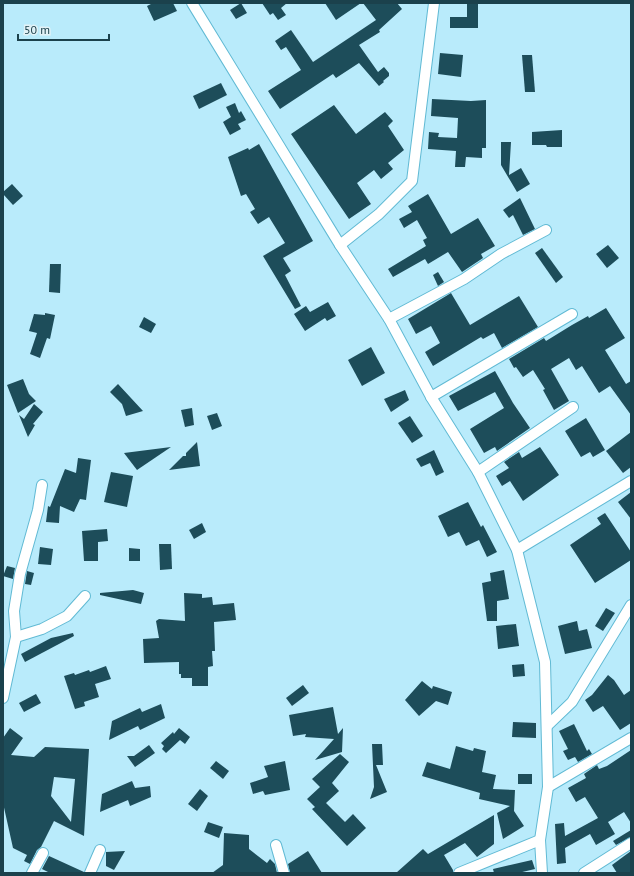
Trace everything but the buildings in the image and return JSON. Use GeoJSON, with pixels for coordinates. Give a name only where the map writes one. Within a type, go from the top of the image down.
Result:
{"type":"FeatureCollection","features":[{"type":"Feature","properties":{"kind":"street"},"geometry":{"type":"LineString","coordinates":[[192,3],[340,245],[389,319],[431,397],[478,472],[517,550],[545,662],[548,787],[540,840],[542,873]]}},
{"type":"Feature","properties":{"kind":"street"},"geometry":{"type":"LineString","coordinates":[[340,245],[379,214],[412,181],[434,3]]}},
{"type":"Feature","properties":{"kind":"street"},"geometry":{"type":"LineString","coordinates":[[389,319],[464,279],[501,254],[546,230]]}},
{"type":"Feature","properties":{"kind":"street"},"geometry":{"type":"LineString","coordinates":[[431,397],[572,314]]}},
{"type":"Feature","properties":{"kind":"street"},"geometry":{"type":"LineString","coordinates":[[478,472],[573,407]]}},
{"type":"Feature","properties":{"kind":"street"},"geometry":{"type":"LineString","coordinates":[[517,550],[631,481]]}},
{"type":"Feature","properties":{"kind":"street"},"geometry":{"type":"LineString","coordinates":[[3,698],[16,637],[14,610],[20,574],[38,510],[42,485]]}},
{"type":"Feature","properties":{"kind":"street"},"geometry":{"type":"LineString","coordinates":[[16,637],[42,629],[67,616],[85,596]]}},
{"type":"Feature","properties":{"kind":"street"},"geometry":{"type":"LineString","coordinates":[[547,726],[572,702],[631,605]]}},
{"type":"Feature","properties":{"kind":"street"},"geometry":{"type":"LineString","coordinates":[[548,787],[631,738]]}},
{"type":"Feature","properties":{"kind":"street"},"geometry":{"type":"LineString","coordinates":[[460,873],[540,840]]}},
{"type":"Feature","properties":{"kind":"street"},"geometry":{"type":"LineString","coordinates":[[584,873],[631,842]]}},
{"type":"Feature","properties":{"kind":"street"},"geometry":{"type":"LineString","coordinates":[[276,845],[284,873]]}},
{"type":"Feature","properties":{"kind":"street"},"geometry":{"type":"LineString","coordinates":[[90,873],[100,850]]}},
{"type":"Feature","properties":{"kind":"street"},"geometry":{"type":"LineString","coordinates":[[32,873],[43,853]]}}]}
